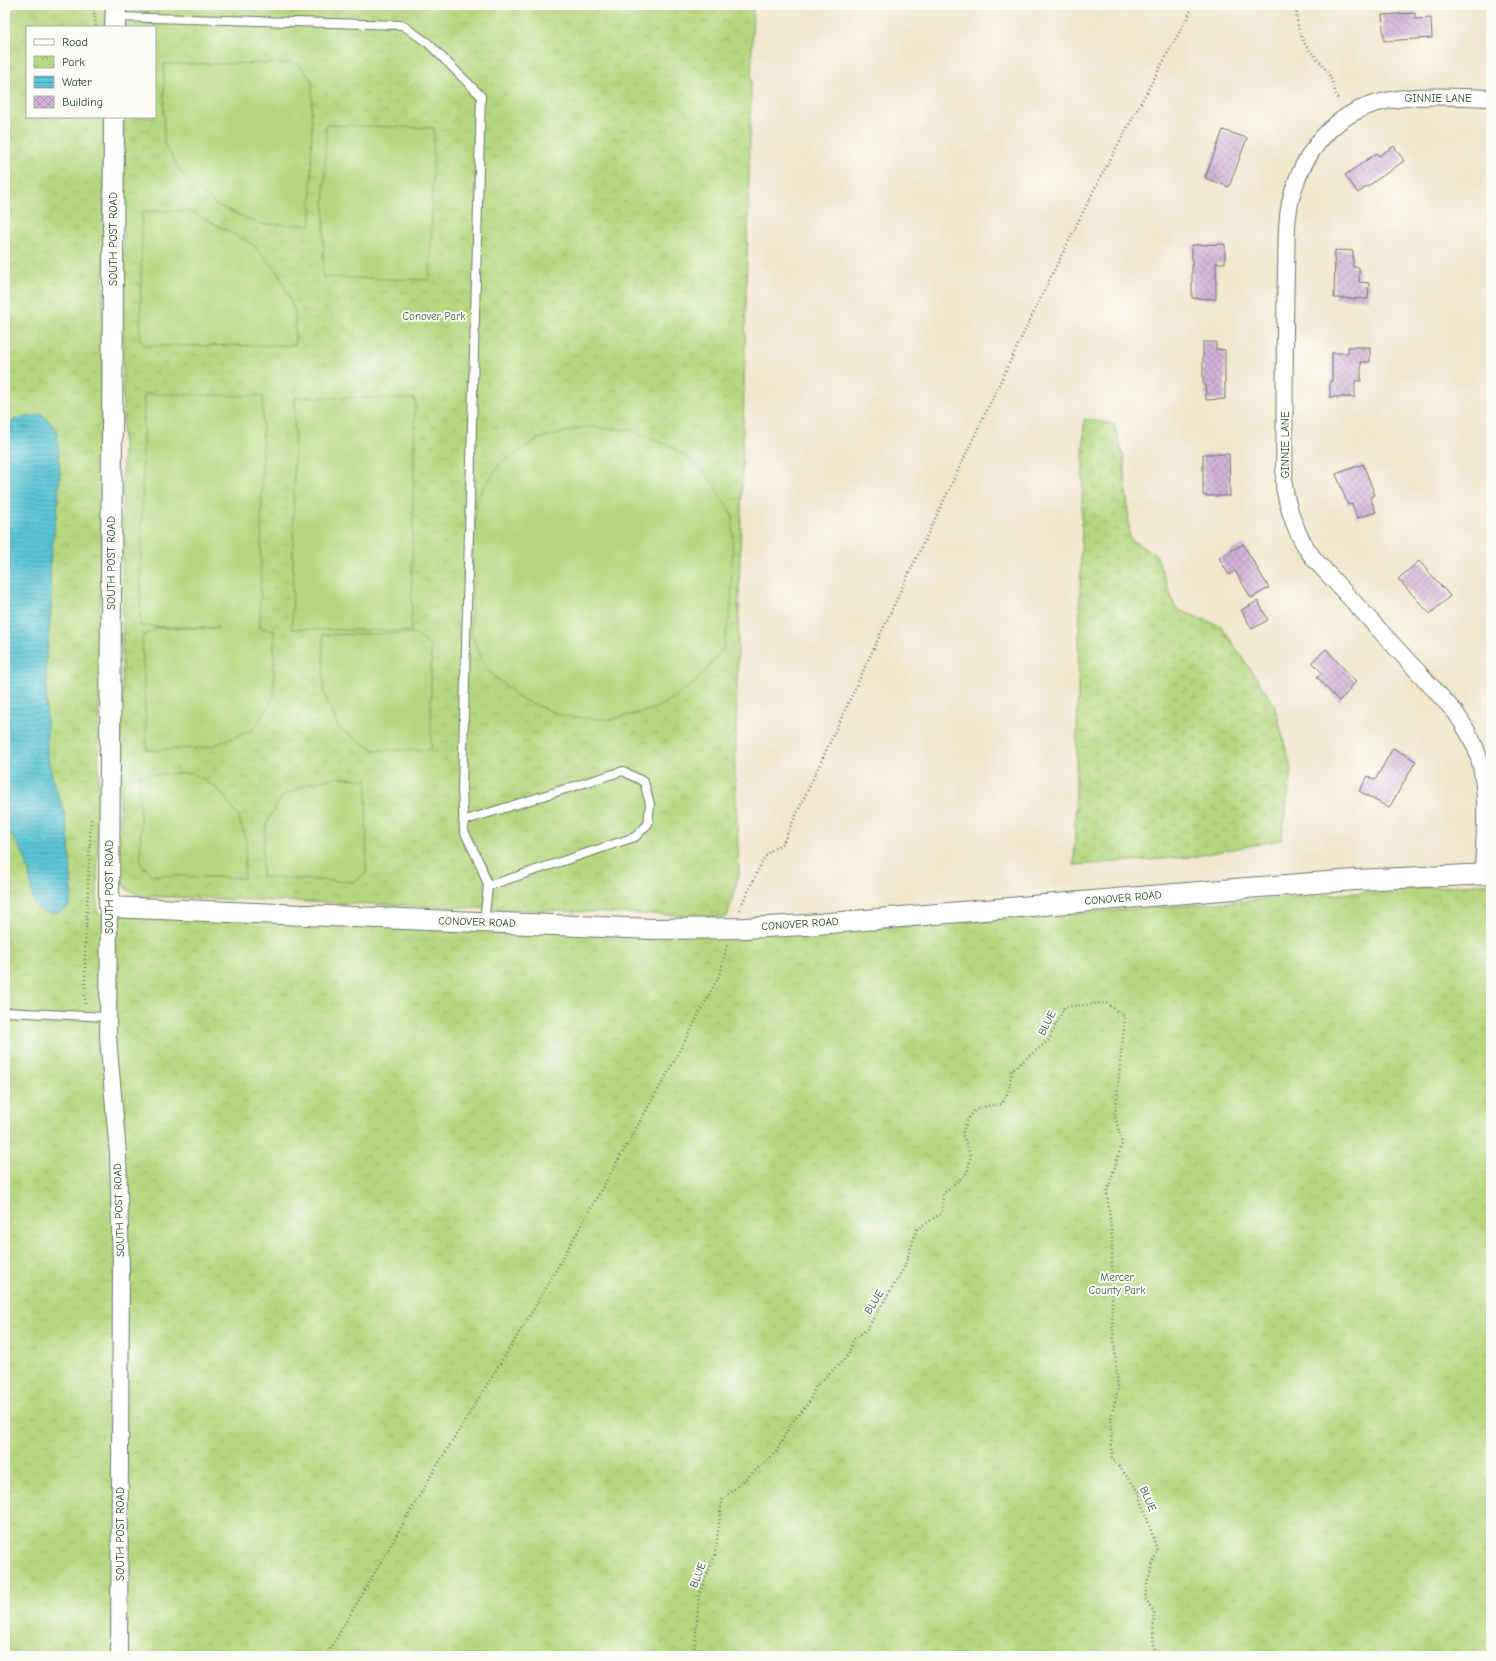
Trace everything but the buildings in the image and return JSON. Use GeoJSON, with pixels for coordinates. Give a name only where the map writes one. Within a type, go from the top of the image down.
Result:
{"type":"FeatureCollection","features":[{"type":"Feature","properties":{"kind":"street","name":"GINNIE LANE"},"geometry":{"type":"LineString","coordinates":[[1487,874],[1483,774],[1477,752],[1467,730],[1455,712],[1314,558],[1295,528],[1288,508],[1284,487],[1286,294],[1289,210],[1292,192],[1306,158],[1325,134],[1348,116],[1364,108],[1387,100],[1410,97],[1491,98]]}},
{"type":"Feature","properties":{"kind":"street","name":"SOUTH POST ROAD"},"geometry":{"type":"LineString","coordinates":[[114,118],[108,1017],[118,1154],[121,1269],[119,1656]]}},
{"type":"Feature","properties":{"kind":"street","name":"CONOVER ROAD"},"geometry":{"type":"LineString","coordinates":[[109,907],[653,929],[731,928],[806,925],[1277,886],[1487,874]]}},
{"type":"Feature","properties":{"kind":"lane"},"geometry":{"type":"LineString","coordinates":[[115,16],[402,26],[428,44],[481,96],[462,789],[464,831],[481,866],[488,886],[484,922]]}},
{"type":"Feature","properties":{"kind":"lane"},"geometry":{"type":"LineString","coordinates":[[463,821],[623,771],[644,782],[650,804],[648,824],[635,837],[488,886]]}},
{"type":"Feature","properties":{"kind":"lane"},"geometry":{"type":"LineString","coordinates":[[5,1012],[108,1017]]}},
{"type":"Feature","properties":{"kind":"path"},"geometry":{"type":"LineString","coordinates":[[92,5],[96,26]]}},
{"type":"Feature","properties":{"kind":"path"},"geometry":{"type":"LineString","coordinates":[[326,1656],[435,1469],[532,1312],[671,1067],[720,974],[731,928],[763,860],[770,851],[784,843],[901,590],[1051,277],[1099,180],[1194,5]]}},
{"type":"Feature","properties":{"kind":"path"},"geometry":{"type":"LineString","coordinates":[[1299,5],[1297,14],[1298,27],[1304,43],[1331,78],[1338,100]]}},
{"type":"Feature","properties":{"kind":"path","name":"BLUE"},"geometry":{"type":"LineString","coordinates":[[693,1656],[699,1594],[715,1555],[722,1500],[776,1452],[792,1422],[808,1404],[816,1386],[848,1356],[853,1340],[867,1329],[882,1306],[904,1268],[917,1229],[942,1213],[943,1194],[967,1173],[971,1156],[962,1134],[967,1120],[980,1106],[1002,1104],[1009,1089],[1012,1070],[1049,1040],[1064,1007],[1106,1003],[1125,1017],[1115,1116],[1122,1144],[1107,1192],[1112,1237],[1112,1316],[1118,1389],[1111,1418],[1112,1458],[1138,1490],[1157,1550],[1147,1583],[1145,1598],[1154,1612],[1153,1646],[1160,1656]]}},
{"type":"Feature","properties":{"kind":"green space","name":"Mercer County Park"},"geometry":{"type":"Polygon","coordinates":[[[5,5],[106,5],[105,26],[26,26],[26,118],[105,118],[97,913],[134,916],[874,928],[1491,883],[1491,1656],[5,1656],[5,5]]]}},
{"type":"Feature","properties":{"kind":"green space","name":"Conover Park"},"geometry":{"type":"Polygon","coordinates":[[[125,5],[753,5],[735,774],[739,874],[727,917],[141,896],[126,889],[119,875],[122,704],[124,118],[156,118],[156,26],[124,26],[125,5]]]}},
{"type":"Feature","properties":{"kind":"green space"},"geometry":{"type":"Polygon","coordinates":[[[298,63],[312,81],[311,225],[260,224],[216,205],[183,175],[164,143],[164,64],[298,63]]]}},
{"type":"Feature","properties":{"kind":"green space"},"geometry":{"type":"Polygon","coordinates":[[[326,125],[434,128],[430,280],[323,277],[326,125]]]}},
{"type":"Feature","properties":{"kind":"green space"},"geometry":{"type":"Polygon","coordinates":[[[142,211],[190,211],[252,244],[279,273],[295,312],[295,345],[146,346],[140,340],[142,211]]]}},
{"type":"Feature","properties":{"kind":"green space"},"geometry":{"type":"Polygon","coordinates":[[[144,394],[263,396],[260,628],[274,629],[274,698],[253,730],[207,748],[147,750],[142,637],[156,628],[218,628],[140,626],[144,394]]]}},
{"type":"Feature","properties":{"kind":"green space"},"geometry":{"type":"Polygon","coordinates":[[[295,397],[415,399],[411,631],[292,629],[295,397]]]}},
{"type":"Feature","properties":{"kind":"green space"},"geometry":{"type":"Polygon","coordinates":[[[1084,419],[1114,424],[1124,458],[1130,539],[1156,555],[1176,609],[1221,626],[1274,704],[1292,771],[1281,840],[1191,857],[1074,865],[1084,419]]]}},
{"type":"Feature","properties":{"kind":"green space"},"geometry":{"type":"Polygon","coordinates":[[[584,427],[630,430],[673,447],[709,477],[733,516],[731,609],[723,649],[693,685],[654,709],[609,720],[563,716],[521,699],[486,669],[471,632],[473,539],[477,497],[501,463],[539,439],[584,427]]]}},
{"type":"Feature","properties":{"kind":"green space"},"geometry":{"type":"Polygon","coordinates":[[[415,633],[431,647],[431,750],[375,750],[339,729],[324,693],[323,635],[415,633]]]}},
{"type":"Feature","properties":{"kind":"green space"},"geometry":{"type":"Polygon","coordinates":[[[193,773],[220,791],[239,818],[246,842],[244,878],[151,875],[141,863],[139,775],[193,773]]]}},
{"type":"Feature","properties":{"kind":"green space"},"geometry":{"type":"Polygon","coordinates":[[[338,777],[367,780],[366,873],[354,882],[262,877],[263,849],[267,822],[282,797],[307,784],[338,777]]]}},
{"type":"Feature","properties":{"kind":"water"},"geometry":{"type":"Polygon","coordinates":[[[42,414],[57,430],[60,473],[58,502],[50,563],[51,611],[46,661],[47,754],[54,784],[64,811],[69,840],[72,891],[69,907],[62,911],[53,913],[44,912],[35,905],[29,871],[24,858],[18,845],[5,829],[5,427],[16,419],[42,414]]]}}]}
